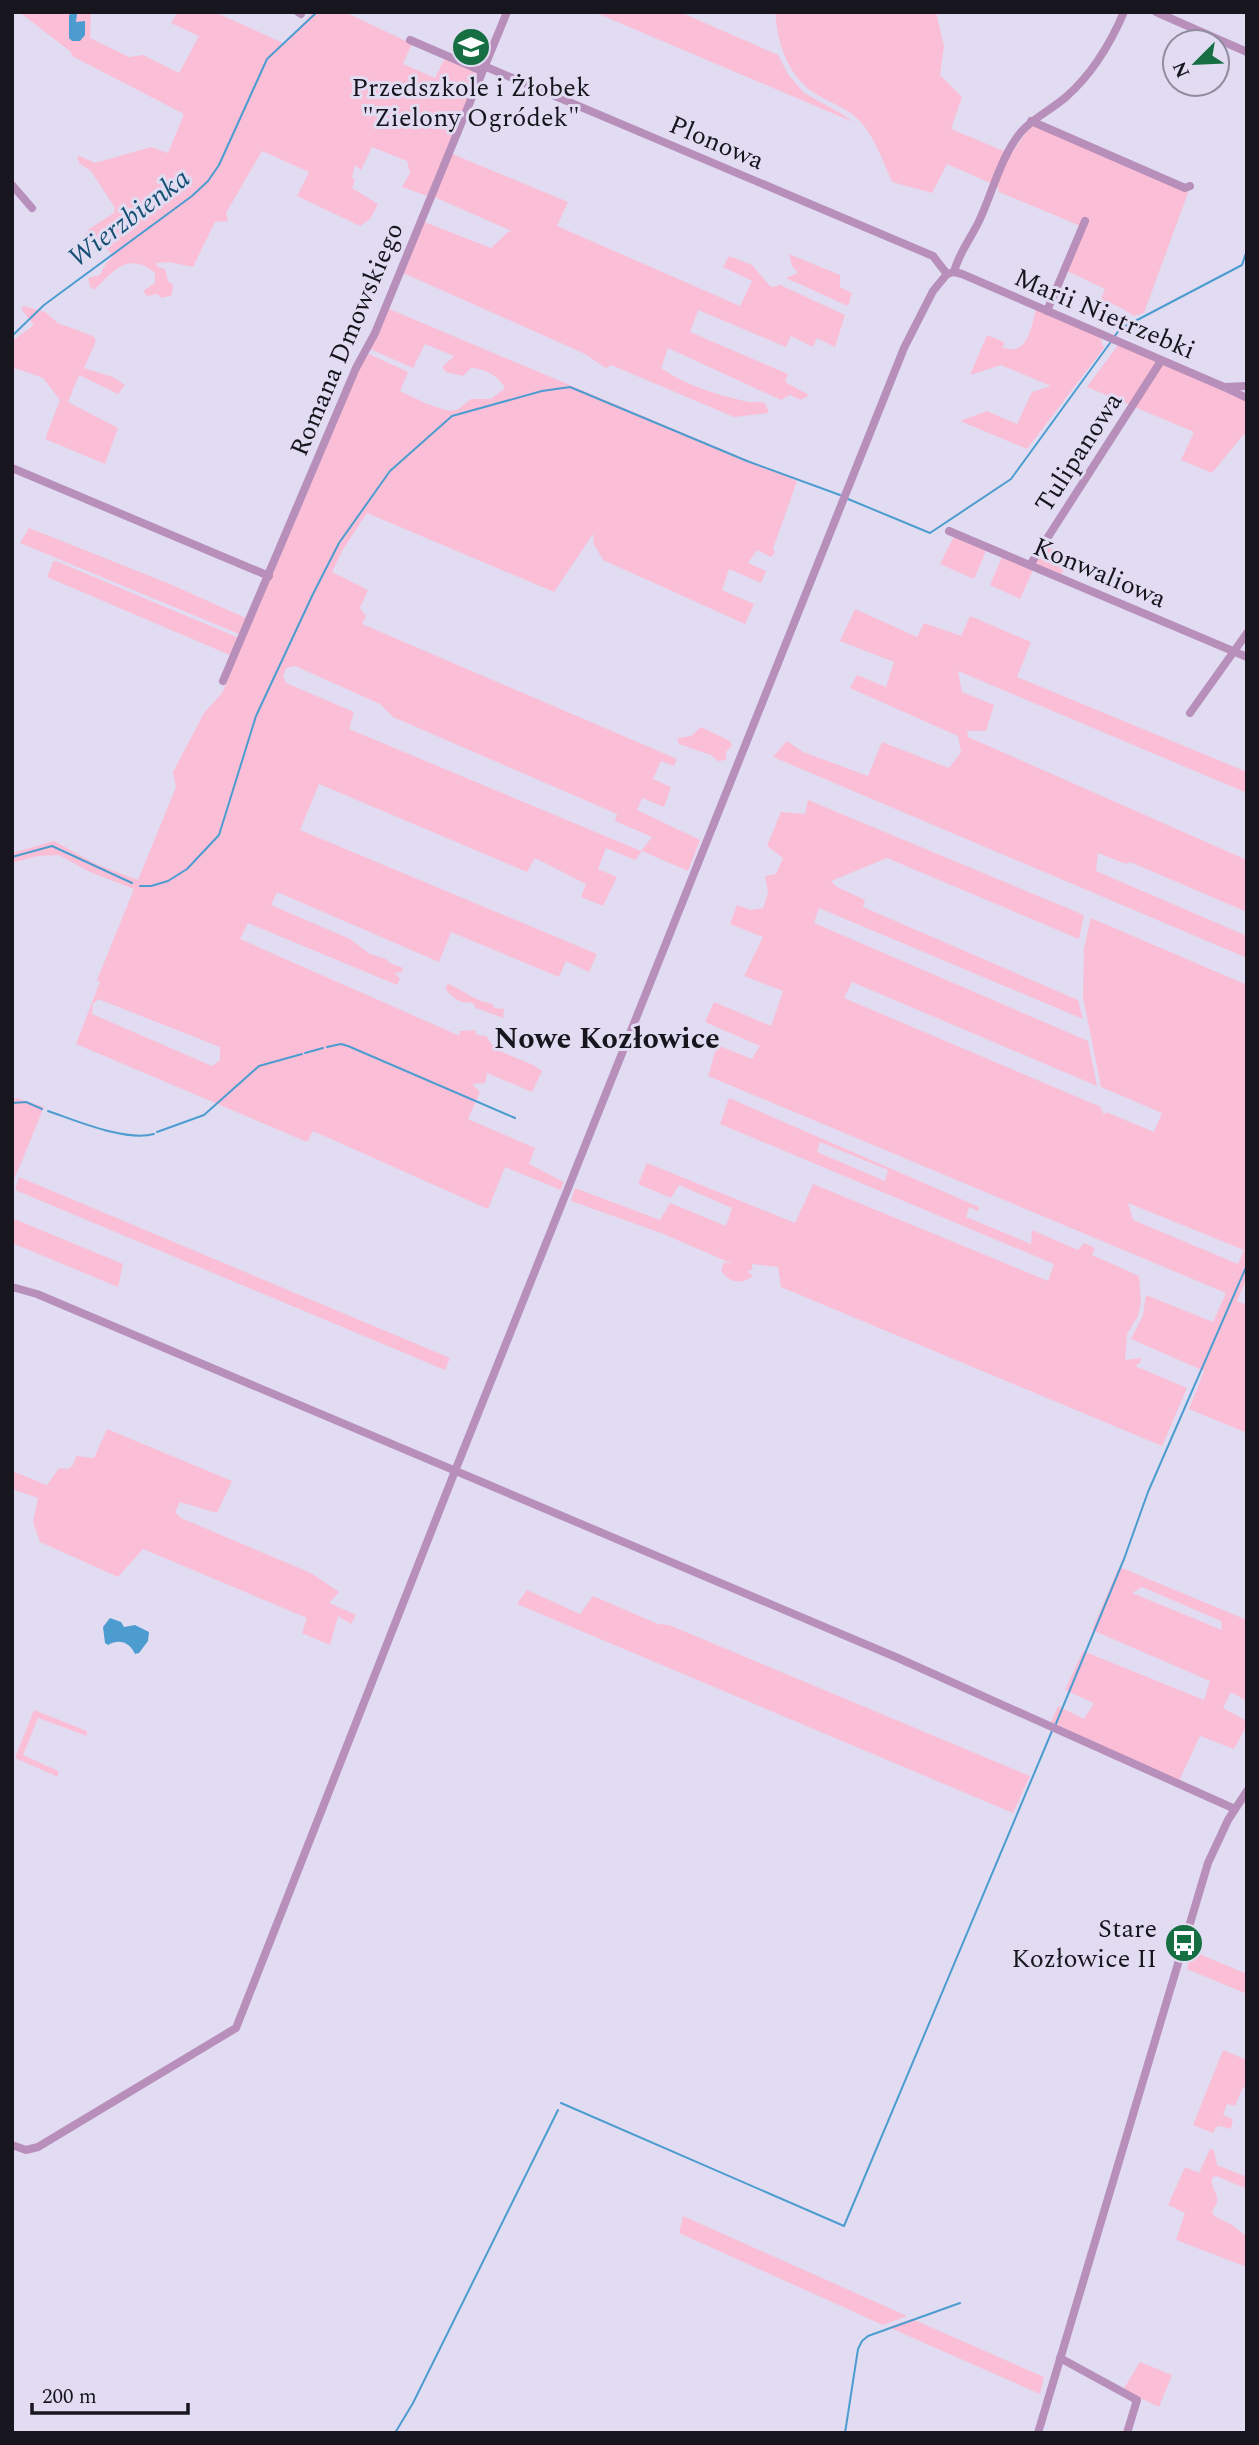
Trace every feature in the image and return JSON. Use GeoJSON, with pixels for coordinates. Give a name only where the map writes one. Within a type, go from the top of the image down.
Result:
{"type":"FeatureCollection","features":[{"type":"Feature","properties":{"kind":"street","name":"Romana Dmowskiego"},"geometry":{"type":"LineString","coordinates":[[223,681],[356,368],[374,333],[507,12]]}},
{"type":"Feature","properties":{"kind":"street"},"geometry":{"type":"LineString","coordinates":[[12,2145],[26,2150],[38,2147],[236,2028],[455,1471],[904,348],[933,291],[950,273],[979,222],[1007,152],[1020,132],[1067,96],[1082,80],[1111,39],[1124,12]]}},
{"type":"Feature","properties":{"kind":"street"},"geometry":{"type":"LineString","coordinates":[[1156,12],[1247,52]]}},
{"type":"Feature","properties":{"kind":"street","name":"Plonowa"},"geometry":{"type":"LineString","coordinates":[[410,40],[933,256],[950,273]]}},
{"type":"Feature","properties":{"kind":"street"},"geometry":{"type":"LineString","coordinates":[[1031,121],[1185,188],[1190,186]]}},
{"type":"Feature","properties":{"kind":"street"},"geometry":{"type":"LineString","coordinates":[[12,185],[32,208]]}},
{"type":"Feature","properties":{"kind":"street"},"geometry":{"type":"LineString","coordinates":[[1047,311],[1085,221]]}},
{"type":"Feature","properties":{"kind":"street","name":"Marii Nietrzebki"},"geometry":{"type":"LineString","coordinates":[[950,273],[1047,311],[1224,387],[1247,386]]}},
{"type":"Feature","properties":{"kind":"street","name":"Tulipanowa"},"geometry":{"type":"LineString","coordinates":[[1030,565],[1161,361]]}},
{"type":"Feature","properties":{"kind":"street"},"geometry":{"type":"LineString","coordinates":[[1224,387],[1247,398]]}},
{"type":"Feature","properties":{"kind":"street"},"geometry":{"type":"LineString","coordinates":[[12,468],[269,576]]}},
{"type":"Feature","properties":{"kind":"street","name":"Konwaliowa"},"geometry":{"type":"LineString","coordinates":[[949,531],[1247,657]]}},
{"type":"Feature","properties":{"kind":"street"},"geometry":{"type":"LineString","coordinates":[[1190,713],[1247,633]]}},
{"type":"Feature","properties":{"kind":"street"},"geometry":{"type":"LineString","coordinates":[[12,1287],[28,1290],[898,1658],[1235,1809]]}},
{"type":"Feature","properties":{"kind":"street"},"geometry":{"type":"LineString","coordinates":[[1038,2433],[1060,2358],[1064,2332],[1208,1863],[1247,1791]]}},
{"type":"Feature","properties":{"kind":"street"},"geometry":{"type":"LineString","coordinates":[[1060,2358],[1137,2400],[1127,2433]]}},
{"type":"Feature","properties":{"kind":"shaded area"},"geometry":{"type":"Polygon","coordinates":[[[19,12],[74,12],[69,16],[69,38],[76,12],[91,14],[90,38],[129,57],[143,55],[179,73],[199,36],[171,23],[178,12],[215,12],[285,44],[313,12],[345,12],[412,44],[403,64],[435,78],[445,58],[479,72],[427,196],[402,187],[410,173],[407,161],[372,147],[361,170],[355,165],[352,178],[355,180],[352,188],[378,204],[370,219],[360,226],[297,196],[309,172],[262,151],[226,213],[228,221],[215,222],[193,267],[169,262],[156,263],[158,267],[165,269],[168,281],[173,285],[172,295],[162,298],[157,294],[147,296],[143,291],[155,283],[155,273],[137,264],[129,264],[115,270],[94,290],[88,278],[100,275],[106,263],[113,257],[101,244],[84,236],[89,229],[114,213],[115,208],[91,171],[79,163],[77,155],[95,163],[151,147],[168,153],[184,114],[72,56],[70,51],[19,12]]]}},
{"type":"Feature","properties":{"kind":"shaded area"},"geometry":{"type":"Polygon","coordinates":[[[594,12],[680,12],[778,55],[788,74],[804,93],[853,122],[594,12]]]}},
{"type":"Feature","properties":{"kind":"shaded area"},"geometry":{"type":"Polygon","coordinates":[[[775,12],[936,12],[944,46],[940,75],[962,97],[951,129],[1011,154],[1032,124],[1189,190],[1144,313],[1134,316],[1101,299],[1105,289],[1067,271],[1085,228],[999,192],[997,186],[947,164],[932,193],[892,182],[874,142],[859,120],[808,88],[792,70],[782,48],[775,12]]]}},
{"type":"Feature","properties":{"kind":"shaded area"},"geometry":{"type":"Polygon","coordinates":[[[450,153],[568,202],[557,226],[740,306],[752,281],[723,267],[729,256],[752,265],[771,287],[778,284],[845,315],[835,347],[817,338],[813,347],[791,336],[786,347],[698,310],[690,332],[788,374],[785,382],[809,395],[801,400],[790,395],[781,400],[668,348],[661,368],[681,380],[715,393],[749,402],[765,403],[769,413],[734,417],[611,365],[606,368],[583,353],[401,272],[422,221],[491,248],[512,231],[432,196],[450,153]]]}},
{"type":"Feature","properties":{"kind":"shaded area"},"geometry":{"type":"Polygon","coordinates":[[[789,254],[840,275],[840,287],[852,293],[848,306],[786,278],[798,273],[792,266],[789,254]]]}},
{"type":"Feature","properties":{"kind":"shaded area"},"geometry":{"type":"Polygon","coordinates":[[[24,306],[45,312],[58,323],[93,336],[96,341],[84,368],[113,377],[125,385],[118,394],[79,375],[68,402],[118,428],[105,464],[45,439],[60,400],[43,378],[15,368],[12,376],[12,341],[34,325],[21,309],[24,306]]]}},
{"type":"Feature","properties":{"kind":"shaded area"},"geometry":{"type":"Polygon","coordinates":[[[387,308],[797,481],[773,549],[775,553],[771,557],[757,550],[748,563],[766,571],[761,583],[729,569],[722,590],[754,604],[745,624],[603,560],[594,544],[593,534],[554,592],[367,513],[342,551],[332,572],[368,590],[360,608],[366,616],[362,624],[677,759],[674,766],[661,761],[653,779],[671,787],[664,807],[642,798],[637,810],[700,840],[688,871],[642,851],[635,860],[606,848],[598,869],[617,877],[603,906],[581,897],[586,884],[535,858],[527,872],[319,784],[300,830],[597,954],[589,972],[566,961],[559,977],[451,932],[439,962],[277,892],[271,905],[350,939],[370,954],[403,968],[402,972],[395,973],[400,979],[397,985],[248,923],[240,939],[460,1036],[459,1031],[475,1030],[477,1035],[486,1036],[500,1051],[542,1071],[532,1092],[487,1073],[485,1083],[472,1084],[480,1092],[468,1119],[535,1148],[529,1164],[564,1182],[561,1190],[505,1167],[488,1209],[313,1131],[307,1142],[76,1044],[100,982],[97,980],[134,889],[90,872],[59,855],[37,856],[12,863],[12,853],[54,841],[96,864],[138,880],[176,787],[173,772],[204,713],[222,693],[359,367],[369,354],[408,372],[400,391],[449,411],[457,410],[471,399],[491,399],[505,388],[491,374],[481,370],[471,368],[463,376],[446,372],[442,367],[454,356],[425,344],[413,368],[370,349],[387,308]],[[295,666],[286,668],[283,676],[286,683],[354,712],[349,729],[641,851],[652,837],[615,821],[617,814],[393,717],[380,704],[295,666]],[[98,999],[93,1004],[92,1014],[212,1066],[220,1060],[220,1047],[98,999]]]}},
{"type":"Feature","properties":{"kind":"shaded area"},"geometry":{"type":"Polygon","coordinates":[[[1036,309],[1100,337],[1104,348],[1027,449],[960,421],[987,411],[1017,424],[1032,392],[1051,386],[1001,365],[970,375],[987,335],[1004,342],[1003,348],[1020,347],[1030,332],[1036,309]]]}},
{"type":"Feature","properties":{"kind":"shaded area"},"geometry":{"type":"Polygon","coordinates":[[[1118,345],[1247,400],[1247,436],[1243,435],[1212,473],[1181,460],[1194,432],[1087,387],[1118,345]]]}},
{"type":"Feature","properties":{"kind":"shaded area"},"geometry":{"type":"Polygon","coordinates":[[[29,528],[170,584],[248,619],[239,634],[20,543],[29,528]]]}},
{"type":"Feature","properties":{"kind":"shaded area"},"geometry":{"type":"Polygon","coordinates":[[[954,536],[986,551],[974,579],[940,564],[954,536]]]}},
{"type":"Feature","properties":{"kind":"shaded area"},"geometry":{"type":"Polygon","coordinates":[[[1045,546],[1069,557],[1061,575],[1035,562],[1045,546]]]}},
{"type":"Feature","properties":{"kind":"shaded area"},"geometry":{"type":"Polygon","coordinates":[[[1002,557],[1033,570],[1020,599],[990,585],[1002,557]]]}},
{"type":"Feature","properties":{"kind":"shaded area"},"geometry":{"type":"Polygon","coordinates":[[[53,562],[239,638],[232,656],[47,577],[53,562]]]}},
{"type":"Feature","properties":{"kind":"shaded area"},"geometry":{"type":"Polygon","coordinates":[[[855,609],[917,637],[924,623],[961,636],[970,616],[1031,642],[1017,677],[1247,772],[1247,793],[958,671],[962,692],[994,705],[986,731],[967,731],[968,737],[1247,860],[1247,912],[1130,862],[1126,864],[1098,853],[1096,871],[1247,936],[1247,958],[773,757],[787,741],[803,752],[868,776],[882,742],[949,768],[961,752],[958,736],[850,688],[857,675],[886,687],[894,662],[840,641],[855,609]]]}},
{"type":"Feature","properties":{"kind":"shaded area"},"geometry":{"type":"Polygon","coordinates":[[[701,727],[730,741],[732,746],[726,752],[726,760],[718,761],[711,755],[679,744],[677,738],[691,736],[701,727]]]}},
{"type":"Feature","properties":{"kind":"shaded area"},"geometry":{"type":"Polygon","coordinates":[[[808,800],[1084,915],[1079,939],[887,858],[831,881],[837,887],[865,900],[863,907],[1078,1000],[1083,1019],[819,908],[814,923],[1088,1041],[1097,1086],[852,982],[844,998],[1101,1107],[1104,1115],[1106,1112],[1154,1132],[1162,1113],[1101,1087],[1083,997],[1084,948],[1091,918],[1247,985],[1247,1278],[1237,1301],[1247,1305],[1247,1433],[1189,1409],[1204,1371],[1131,1339],[1143,1315],[1146,1295],[1213,1322],[1226,1293],[708,1076],[717,1045],[752,1059],[760,1046],[705,1022],[714,1002],[771,1026],[783,991],[744,976],[763,937],[730,924],[737,905],[751,910],[763,908],[768,893],[765,876],[776,874],[783,858],[767,846],[781,812],[805,814],[808,800]],[[1128,1203],[1133,1220],[1238,1264],[1244,1250],[1128,1203]]]}},
{"type":"Feature","properties":{"kind":"shaded area"},"geometry":{"type":"Polygon","coordinates":[[[448,984],[493,1004],[494,1008],[504,1009],[503,1018],[476,1008],[472,1002],[457,1000],[445,989],[448,984]]]}},
{"type":"Feature","properties":{"kind":"shaded area"},"geometry":{"type":"Polygon","coordinates":[[[17,1098],[44,1107],[12,1185],[12,1099],[17,1098]]]}},
{"type":"Feature","properties":{"kind":"shaded area"},"geometry":{"type":"Polygon","coordinates":[[[729,1098],[979,1207],[978,1211],[969,1207],[966,1217],[1031,1244],[1032,1230],[1078,1250],[1084,1243],[1095,1248],[1092,1255],[1139,1276],[1141,1302],[1138,1316],[1127,1334],[1125,1360],[1141,1358],[1140,1363],[1135,1366],[1187,1388],[1162,1446],[781,1287],[778,1267],[752,1264],[752,1270],[747,1271],[753,1276],[740,1282],[732,1280],[721,1271],[724,1262],[733,1264],[661,1233],[571,1201],[575,1188],[660,1220],[670,1203],[726,1226],[732,1208],[679,1185],[671,1198],[638,1184],[647,1163],[795,1223],[813,1184],[1048,1281],[1054,1264],[720,1124],[729,1098]],[[820,1142],[817,1152],[885,1181],[888,1170],[820,1142]]]}},
{"type":"Feature","properties":{"kind":"shaded area"},"geometry":{"type":"Polygon","coordinates":[[[19,1177],[450,1358],[445,1370],[15,1190],[19,1177]]]}},
{"type":"Feature","properties":{"kind":"shaded area"},"geometry":{"type":"Polygon","coordinates":[[[12,1218],[123,1264],[118,1287],[12,1243],[12,1218]]]}},
{"type":"Feature","properties":{"kind":"shaded area"},"geometry":{"type":"Polygon","coordinates":[[[107,1429],[232,1481],[217,1513],[180,1502],[175,1512],[181,1518],[311,1573],[339,1592],[329,1603],[356,1615],[351,1624],[338,1616],[330,1645],[302,1633],[307,1618],[143,1549],[118,1577],[40,1542],[33,1522],[38,1498],[12,1489],[12,1471],[47,1485],[59,1468],[68,1469],[73,1465],[76,1456],[94,1458],[107,1429]]]}},
{"type":"Feature","properties":{"kind":"shaded area"},"geometry":{"type":"Polygon","coordinates":[[[1122,1568],[1247,1620],[1247,1701],[1231,1692],[1223,1708],[1247,1721],[1247,1725],[1234,1749],[1200,1736],[1179,1781],[1051,1722],[1058,1706],[1084,1719],[1094,1703],[1065,1690],[1083,1651],[1204,1700],[1210,1681],[1092,1630],[1118,1569],[1122,1568]],[[1142,1587],[1132,1593],[1222,1630],[1221,1621],[1142,1587]]]}},
{"type":"Feature","properties":{"kind":"shaded area"},"geometry":{"type":"Polygon","coordinates":[[[527,1590],[580,1614],[593,1596],[658,1624],[669,1625],[1030,1776],[1013,1813],[517,1604],[527,1590]]]}},
{"type":"Feature","properties":{"kind":"shaded area"},"geometry":{"type":"Polygon","coordinates":[[[34,1710],[87,1731],[87,1736],[38,1718],[23,1755],[58,1771],[58,1777],[15,1758],[34,1710]]]}},
{"type":"Feature","properties":{"kind":"shaded area"},"geometry":{"type":"Polygon","coordinates":[[[1192,1951],[1247,1974],[1247,1994],[1187,1969],[1192,1951]]]}},
{"type":"Feature","properties":{"kind":"shaded area"},"geometry":{"type":"Polygon","coordinates":[[[1223,2050],[1247,2060],[1247,2088],[1243,2087],[1235,2106],[1227,2104],[1223,2115],[1233,2119],[1231,2129],[1220,2126],[1216,2127],[1213,2133],[1193,2125],[1223,2050]]]}},
{"type":"Feature","properties":{"kind":"shaded area"},"geometry":{"type":"Polygon","coordinates":[[[1210,2149],[1214,2150],[1217,2165],[1247,2177],[1247,2189],[1216,2176],[1212,2178],[1217,2203],[1212,2211],[1214,2216],[1247,2237],[1247,2267],[1176,2240],[1185,2213],[1168,2205],[1185,2167],[1199,2173],[1210,2149]]]}},
{"type":"Feature","properties":{"kind":"shaded area"},"geometry":{"type":"Polygon","coordinates":[[[683,2216],[907,2316],[883,2325],[679,2233],[683,2216]]]}},
{"type":"Feature","properties":{"kind":"shaded area"},"geometry":{"type":"Polygon","coordinates":[[[912,2319],[1044,2377],[1040,2394],[888,2327],[912,2319]]]}},
{"type":"Feature","properties":{"kind":"shaded area"},"geometry":{"type":"Polygon","coordinates":[[[1140,2362],[1172,2375],[1159,2407],[1123,2390],[1140,2362]]]}},
{"type":"Feature","properties":{"kind":"water"},"geometry":{"type":"Polygon","coordinates":[[[74,12],[77,14],[76,22],[85,21],[85,35],[80,41],[72,41],[69,38],[69,15],[74,12]]]}},
{"type":"Feature","properties":{"kind":"water"},"geometry":{"type":"Polygon","coordinates":[[[110,1618],[121,1622],[124,1627],[135,1625],[149,1632],[148,1641],[139,1653],[135,1654],[124,1643],[105,1643],[103,1627],[110,1618]]]}},
{"type":"Feature","properties":{"kind":"waterway","name":"Wierzbienka"},"geometry":{"type":"LineString","coordinates":[[12,336],[44,305],[192,196],[208,181],[219,165],[267,59],[317,12]]}},
{"type":"Feature","properties":{"kind":"waterway"},"geometry":{"type":"LineString","coordinates":[[1114,337],[1120,329],[1242,265],[1247,250]]}},
{"type":"Feature","properties":{"kind":"waterway"},"geometry":{"type":"LineString","coordinates":[[848,499],[930,533],[1011,479],[1110,343]]}},
{"type":"Feature","properties":{"kind":"waterway"},"geometry":{"type":"LineString","coordinates":[[140,886],[168,881],[187,869],[219,835],[256,716],[339,543],[390,471],[452,416],[542,391],[570,387],[747,461],[840,495]]}},
{"type":"Feature","properties":{"kind":"waterway"},"geometry":{"type":"LineString","coordinates":[[12,857],[52,846],[132,883]]}},
{"type":"Feature","properties":{"kind":"waterway"},"geometry":{"type":"LineString","coordinates":[[327,1047],[341,1044],[348,1046],[515,1118]]}},
{"type":"Feature","properties":{"kind":"waterway"},"geometry":{"type":"LineString","coordinates":[[305,1053],[323,1048]]}},
{"type":"Feature","properties":{"kind":"waterway"},"geometry":{"type":"LineString","coordinates":[[157,1132],[204,1115],[259,1066],[302,1054]]}},
{"type":"Feature","properties":{"kind":"waterway"},"geometry":{"type":"LineString","coordinates":[[12,1103],[26,1102],[42,1109]]}},
{"type":"Feature","properties":{"kind":"waterway"},"geometry":{"type":"LineString","coordinates":[[48,1111],[115,1133],[142,1136],[154,1134]]}},
{"type":"Feature","properties":{"kind":"waterway"},"geometry":{"type":"LineString","coordinates":[[1055,1726],[1124,1559],[1148,1492],[1247,1265]]}},
{"type":"Feature","properties":{"kind":"waterway"},"geometry":{"type":"LineString","coordinates":[[561,2103],[844,2226],[1052,1731]]}},
{"type":"Feature","properties":{"kind":"waterway"},"geometry":{"type":"LineString","coordinates":[[395,2433],[413,2403],[558,2110]]}},
{"type":"Feature","properties":{"kind":"waterway"},"geometry":{"type":"LineString","coordinates":[[845,2433],[858,2349],[862,2341],[868,2336],[960,2303]]}},
{"type":"Feature","properties":{"kind":"place","name":"Przedszkole i Żłobek \"Zielony Ogródek\""},"geometry":{"type":"Point","coordinates":[471,47]}},
{"type":"Feature","properties":{"kind":"place","name":"Stare Kozłowice II"},"geometry":{"type":"Point","coordinates":[1184,1943]}},
{"type":"Feature","properties":{"kind":"district","name":"Nowe Kozłowice"},"geometry":{"type":"Point","coordinates":[607,1038]}}]}
